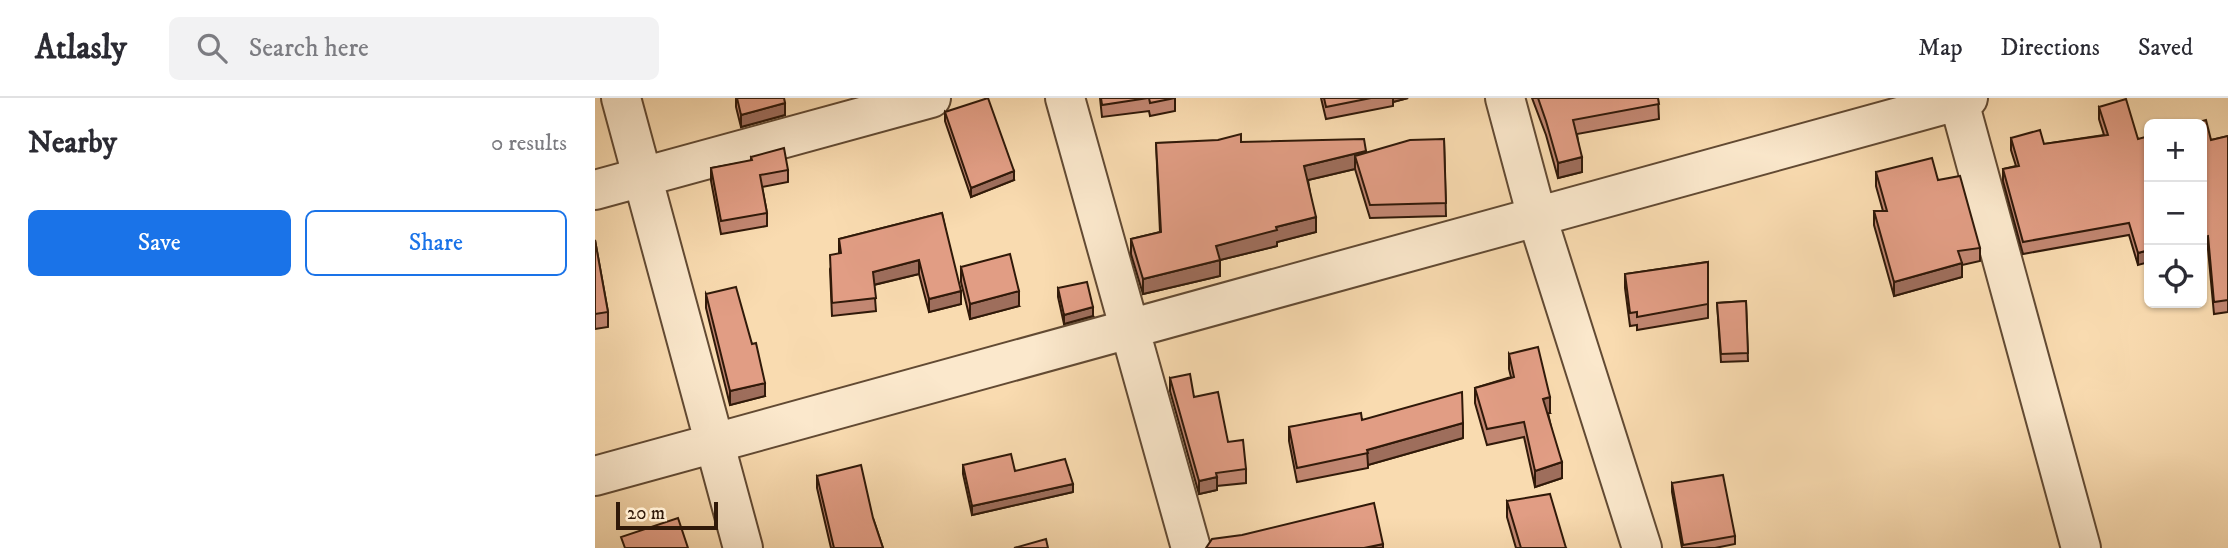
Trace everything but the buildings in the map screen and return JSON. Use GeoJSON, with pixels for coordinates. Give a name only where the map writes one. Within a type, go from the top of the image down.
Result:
{"type":"FeatureCollection","features":[{"type":"Feature","properties":{"kind":"street"},"geometry":{"type":"LineString","coordinates":[[621,98],[743,548]]}},
{"type":"Feature","properties":{"kind":"street"},"geometry":{"type":"LineString","coordinates":[[595,190],[931,98]]}},
{"type":"Feature","properties":{"kind":"street"},"geometry":{"type":"LineString","coordinates":[[1065,98],[1191,548]]}},
{"type":"Feature","properties":{"kind":"street"},"geometry":{"type":"LineString","coordinates":[[1505,98],[1537,217],[1642,548]]}},
{"type":"Feature","properties":{"kind":"street"},"geometry":{"type":"LineString","coordinates":[[595,476],[1962,99],[2081,548]]}}]}
